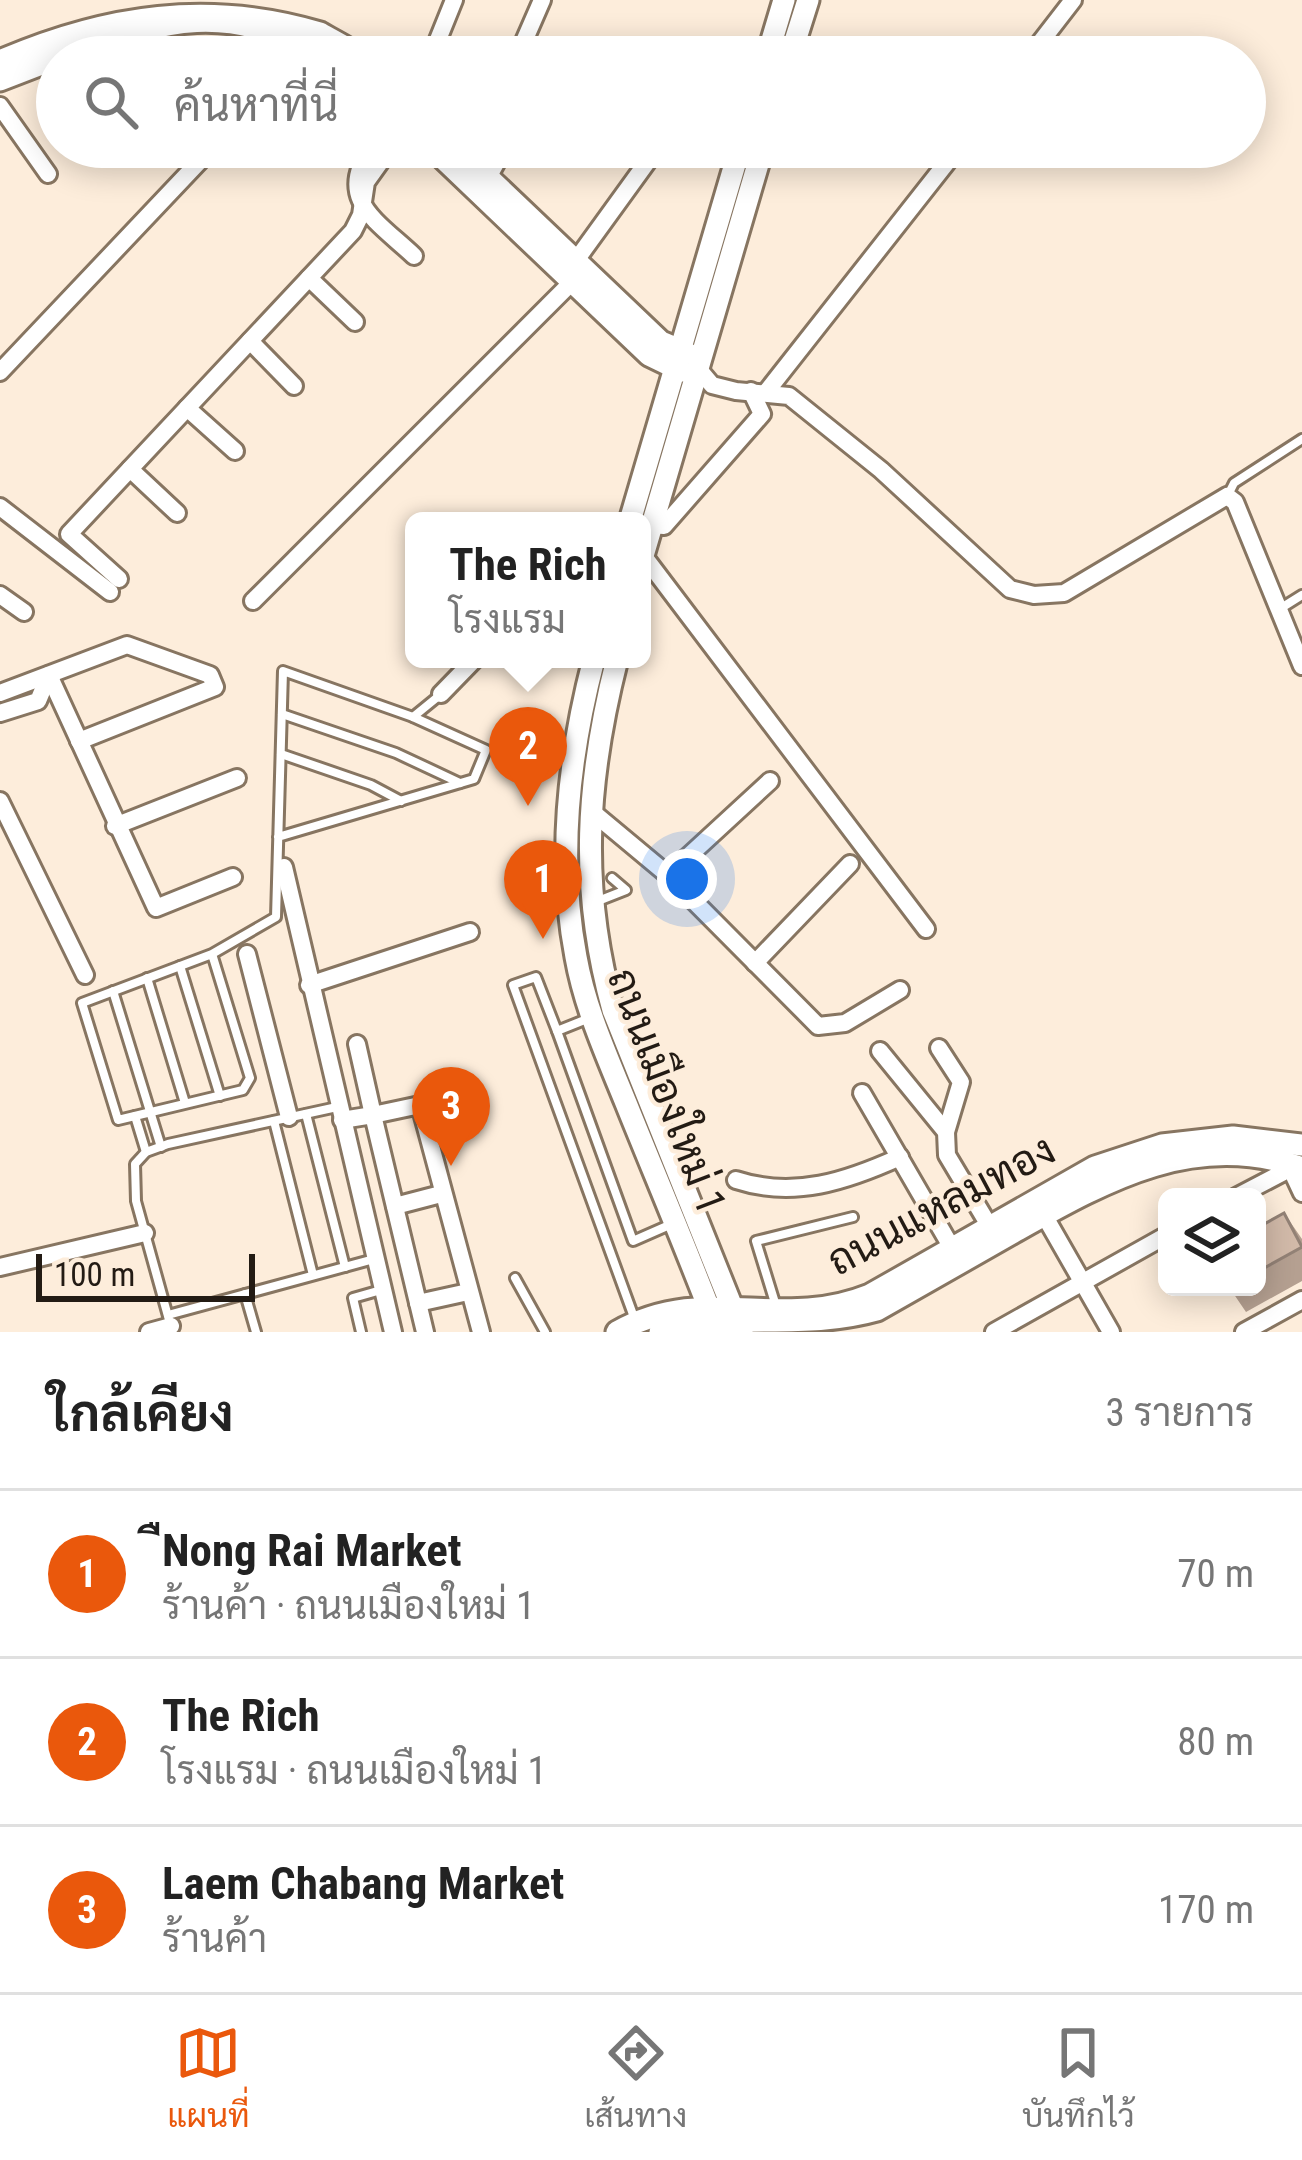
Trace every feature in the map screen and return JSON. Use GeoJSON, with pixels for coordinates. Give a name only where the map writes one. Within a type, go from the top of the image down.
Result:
{"type":"FeatureCollection","features":[{"type":"Feature","properties":{"kind":"street"},"geometry":{"type":"LineString","coordinates":[[439,36],[454,0]]}},
{"type":"Feature","properties":{"kind":"street"},"geometry":{"type":"LineString","coordinates":[[526,36],[542,0]]}},
{"type":"Feature","properties":{"kind":"street"},"geometry":{"type":"LineString","coordinates":[[773,36],[784,0]]}},
{"type":"Feature","properties":{"kind":"street"},"geometry":{"type":"LineString","coordinates":[[797,36],[808,0]]}},
{"type":"Feature","properties":{"kind":"street"},"geometry":{"type":"LineString","coordinates":[[1045,36],[1072,0]]}},
{"type":"Feature","properties":{"kind":"street"},"geometry":{"type":"LineString","coordinates":[[70,36],[149,8],[193,2],[242,5],[298,22],[306,36]]}},
{"type":"Feature","properties":{"kind":"street"},"geometry":{"type":"LineString","coordinates":[[121,36],[194,19],[238,22],[277,36]]}},
{"type":"Feature","properties":{"kind":"street"},"geometry":{"type":"LineString","coordinates":[[0,61],[36,48]]}},
{"type":"Feature","properties":{"kind":"street"},"geometry":{"type":"LineString","coordinates":[[0,80],[36,66]]}},
{"type":"Feature","properties":{"kind":"street"},"geometry":{"type":"LineString","coordinates":[[0,106],[36,157]]}},
{"type":"Feature","properties":{"kind":"street"},"geometry":{"type":"LineString","coordinates":[[44,168],[48,174]]}},
{"type":"Feature","properties":{"kind":"street"},"geometry":{"type":"LineString","coordinates":[[0,372],[193,168]]}},
{"type":"Feature","properties":{"kind":"street"},"geometry":{"type":"LineString","coordinates":[[358,168],[355,184],[362,207],[414,256]]}},
{"type":"Feature","properties":{"kind":"street"},"geometry":{"type":"LineString","coordinates":[[0,507],[114,586],[69,535],[353,231],[374,168]]}},
{"type":"Feature","properties":{"kind":"street"},"geometry":{"type":"LineString","coordinates":[[460,168],[575,270],[650,355],[688,363],[712,385],[789,396],[881,470],[1010,589],[1034,595],[1064,593],[1227,496],[1235,502],[1302,666]]}},
{"type":"Feature","properties":{"kind":"street"},"geometry":{"type":"LineString","coordinates":[[470,168],[480,182]]}},
{"type":"Feature","properties":{"kind":"street"},"geometry":{"type":"LineString","coordinates":[[480,182],[486,168]]}},
{"type":"Feature","properties":{"kind":"street"},"geometry":{"type":"LineString","coordinates":[[480,182],[490,168]]}},
{"type":"Feature","properties":{"kind":"street"},"geometry":{"type":"LineString","coordinates":[[253,602],[575,270],[644,168]]}},
{"type":"Feature","properties":{"kind":"street"},"geometry":{"type":"LineString","coordinates":[[688,363],[735,168]]}},
{"type":"Feature","properties":{"kind":"street"},"geometry":{"type":"LineString","coordinates":[[640,512],[756,168]]}},
{"type":"Feature","properties":{"kind":"street"},"geometry":{"type":"LineString","coordinates":[[651,522],[664,526],[763,414],[759,391],[942,168]]}},
{"type":"Feature","properties":{"kind":"street"},"geometry":{"type":"LineString","coordinates":[[309,278],[355,322]]}},
{"type":"Feature","properties":{"kind":"street"},"geometry":{"type":"LineString","coordinates":[[250,341],[294,386]]}},
{"type":"Feature","properties":{"kind":"street"},"geometry":{"type":"LineString","coordinates":[[188,408],[235,451]]}},
{"type":"Feature","properties":{"kind":"street"},"geometry":{"type":"LineString","coordinates":[[130,469],[177,513]]}},
{"type":"Feature","properties":{"kind":"street"},"geometry":{"type":"LineString","coordinates":[[651,569],[926,929]]}},
{"type":"Feature","properties":{"kind":"street"},"geometry":{"type":"LineString","coordinates":[[0,595],[25,612]]}},
{"type":"Feature","properties":{"kind":"street"},"geometry":{"type":"LineString","coordinates":[[0,694],[128,645],[210,675],[215,687],[79,741]]}},
{"type":"Feature","properties":{"kind":"street"},"geometry":{"type":"LineString","coordinates":[[441,694],[467,668]]}},
{"type":"Feature","properties":{"kind":"street","name":"ถนนเมืองใหม่ 1"},"geometry":{"type":"LineString","coordinates":[[592,668],[573,764],[566,844],[576,960],[592,1017],[685,1218],[741,1323]]}},
{"type":"Feature","properties":{"kind":"street","name":"ถนนเมืองใหม่ 1"},"geometry":{"type":"LineString","coordinates":[[615,668],[590,810],[590,904],[613,1010],[671,1154],[685,1218]]}},
{"type":"Feature","properties":{"kind":"street"},"geometry":{"type":"LineString","coordinates":[[0,713],[38,701],[49,675]]}},
{"type":"Feature","properties":{"kind":"street"},"geometry":{"type":"LineString","coordinates":[[49,675],[155,908],[233,877]]}},
{"type":"Feature","properties":{"kind":"street"},"geometry":{"type":"LineString","coordinates":[[115,826],[237,778]]}},
{"type":"Feature","properties":{"kind":"street"},"geometry":{"type":"LineString","coordinates":[[668,875],[770,781]]}},
{"type":"Feature","properties":{"kind":"street"},"geometry":{"type":"LineString","coordinates":[[0,801],[85,975]]}},
{"type":"Feature","properties":{"kind":"street"},"geometry":{"type":"LineString","coordinates":[[590,810],[668,875],[818,1026],[844,1024],[900,990]]}},
{"type":"Feature","properties":{"kind":"street"},"geometry":{"type":"LineString","coordinates":[[755,963],[850,865]]}},
{"type":"Feature","properties":{"kind":"street"},"geometry":{"type":"LineString","coordinates":[[284,867],[393,1332]]}},
{"type":"Feature","properties":{"kind":"street"},"geometry":{"type":"LineString","coordinates":[[309,985],[470,932]]}},
{"type":"Feature","properties":{"kind":"street"},"geometry":{"type":"LineString","coordinates":[[247,954],[290,1117]]}},
{"type":"Feature","properties":{"kind":"street"},"geometry":{"type":"LineString","coordinates":[[357,1044],[425,1332]]}},
{"type":"Feature","properties":{"kind":"street"},"geometry":{"type":"LineString","coordinates":[[938,1048],[961,1082],[946,1132],[947,1155],[990,1227]]}},
{"type":"Feature","properties":{"kind":"street"},"geometry":{"type":"LineString","coordinates":[[880,1051],[946,1132]]}},
{"type":"Feature","properties":{"kind":"street"},"geometry":{"type":"LineString","coordinates":[[862,1093],[952,1249]]}},
{"type":"Feature","properties":{"kind":"street"},"geometry":{"type":"LineString","coordinates":[[340,1113],[374,1115],[420,1105],[481,1332]]}},
{"type":"Feature","properties":{"kind":"street","name":"ถนนแหลมทอง"},"geometry":{"type":"LineString","coordinates":[[661,1332],[841,1307],[990,1227],[1166,1161],[1233,1153],[1297,1159]]}},
{"type":"Feature","properties":{"kind":"street"},"geometry":{"type":"LineString","coordinates":[[736,1180],[790,1189],[820,1185],[848,1180],[900,1157]]}},
{"type":"Feature","properties":{"kind":"street"},"geometry":{"type":"LineString","coordinates":[[1297,1159],[1302,1193]]}},
{"type":"Feature","properties":{"kind":"street"},"geometry":{"type":"LineString","coordinates":[[1253,1188],[1297,1159]]}},
{"type":"Feature","properties":{"kind":"street"},"geometry":{"type":"LineString","coordinates":[[395,1206],[441,1194]]}},
{"type":"Feature","properties":{"kind":"street"},"geometry":{"type":"LineString","coordinates":[[1040,1208],[1111,1332]]}},
{"type":"Feature","properties":{"kind":"street","name":"ถนนแหลมทอง"},"geometry":{"type":"LineString","coordinates":[[626,1327],[673,1309],[741,1323],[845,1324],[877,1310],[1040,1208]]}},
{"type":"Feature","properties":{"kind":"street"},"geometry":{"type":"LineString","coordinates":[[0,1267],[145,1233]]}},
{"type":"Feature","properties":{"kind":"street"},"geometry":{"type":"LineString","coordinates":[[994,1332],[1158,1240]]}},
{"type":"Feature","properties":{"kind":"street"},"geometry":{"type":"LineString","coordinates":[[418,1304],[468,1292]]}},
{"type":"Feature","properties":{"kind":"street"},"geometry":{"type":"LineString","coordinates":[[1244,1332],[1302,1300]]}},
{"type":"Feature","properties":{"kind":"street"},"geometry":{"type":"LineString","coordinates":[[149,1332],[170,1324]]}},
{"type":"Feature","properties":{"kind":"lane"},"geometry":{"type":"LineString","coordinates":[[1227,496],[1234,483],[1302,439]]}},
{"type":"Feature","properties":{"kind":"lane"},"geometry":{"type":"LineString","coordinates":[[1276,610],[1302,595]]}},
{"type":"Feature","properties":{"kind":"lane"},"geometry":{"type":"LineString","coordinates":[[212,954],[250,1078],[243,1090],[118,1120],[82,1003],[212,954],[276,916],[278,837],[281,754],[283,671],[413,717],[486,749],[474,778],[278,837]]}},
{"type":"Feature","properties":{"kind":"lane"},"geometry":{"type":"LineString","coordinates":[[413,717],[441,694]]}},
{"type":"Feature","properties":{"kind":"lane"},"geometry":{"type":"LineString","coordinates":[[282,714],[396,753],[460,783]]}},
{"type":"Feature","properties":{"kind":"lane"},"geometry":{"type":"LineString","coordinates":[[281,754],[371,785],[401,801]]}},
{"type":"Feature","properties":{"kind":"lane"},"geometry":{"type":"LineString","coordinates":[[590,904],[626,890],[613,878]]}},
{"type":"Feature","properties":{"kind":"lane"},"geometry":{"type":"LineString","coordinates":[[180,966],[220,1096]]}},
{"type":"Feature","properties":{"kind":"lane"},"geometry":{"type":"LineString","coordinates":[[626,1327],[513,985],[536,976],[633,1241],[685,1218]]}},
{"type":"Feature","properties":{"kind":"lane"},"geometry":{"type":"LineString","coordinates":[[147,978],[185,1104]]}},
{"type":"Feature","properties":{"kind":"lane"},"geometry":{"type":"LineString","coordinates":[[113,991],[161,1147]]}},
{"type":"Feature","properties":{"kind":"lane"},"geometry":{"type":"LineString","coordinates":[[556,1031],[592,1017]]}},
{"type":"Feature","properties":{"kind":"lane"},"geometry":{"type":"LineString","coordinates":[[340,1113],[290,1117],[146,1152],[136,1165],[133,1182],[145,1233],[170,1324],[245,1294],[376,1258]]}},
{"type":"Feature","properties":{"kind":"lane"},"geometry":{"type":"LineString","coordinates":[[135,1116],[146,1152]]}},
{"type":"Feature","properties":{"kind":"lane"},"geometry":{"type":"LineString","coordinates":[[290,1117],[345,1267]]}},
{"type":"Feature","properties":{"kind":"lane"},"geometry":{"type":"LineString","coordinates":[[290,1117],[313,1275]]}},
{"type":"Feature","properties":{"kind":"lane"},"geometry":{"type":"LineString","coordinates":[[741,1323],[756,1241],[853,1217]]}},
{"type":"Feature","properties":{"kind":"lane"},"geometry":{"type":"LineString","coordinates":[[515,1278],[545,1332]]}},
{"type":"Feature","properties":{"kind":"lane"},"geometry":{"type":"LineString","coordinates":[[362,1332],[352,1298],[383,1289]]}},
{"type":"Feature","properties":{"kind":"lane"},"geometry":{"type":"LineString","coordinates":[[245,1294],[256,1332]]}},
{"type":"Feature","properties":{"kind":"building"},"geometry":{"type":"Polygon","coordinates":[[[1284,1213],[1302,1247],[1266,1267],[1266,1223],[1284,1213]]]}},
{"type":"Feature","properties":{"kind":"place","name":"The Rich"},"geometry":{"type":"Point","coordinates":[528,806]}},
{"type":"Feature","properties":{"kind":"place","name":"ืNong Rai Market"},"geometry":{"type":"Point","coordinates":[543,939]}},
{"type":"Feature","properties":{"kind":"place","name":"Laem Chabang Market"},"geometry":{"type":"Point","coordinates":[451,1166]}}]}
